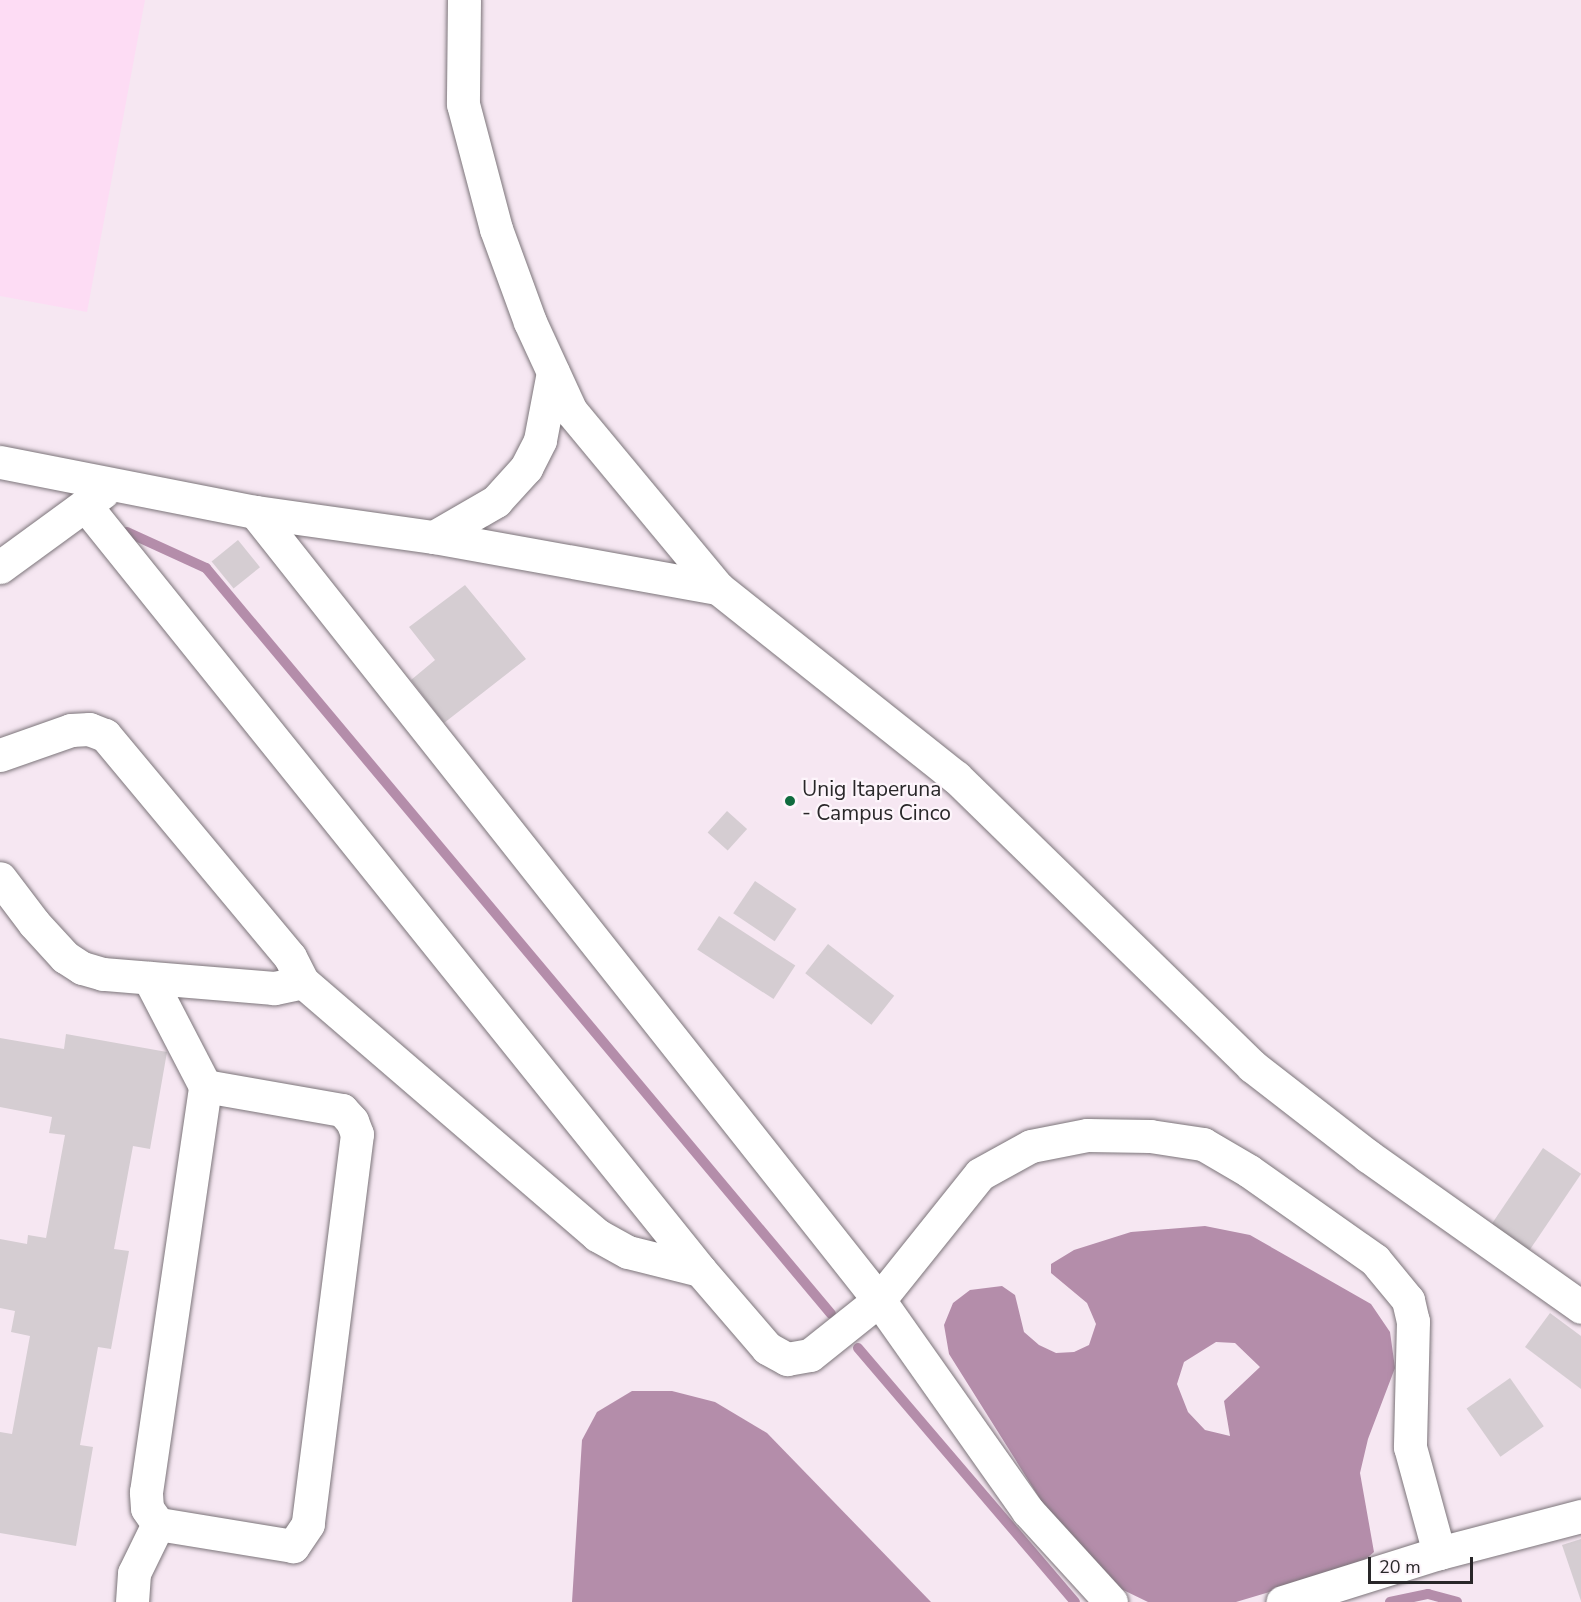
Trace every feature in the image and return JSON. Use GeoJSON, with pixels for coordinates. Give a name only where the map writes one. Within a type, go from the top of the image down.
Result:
{"type":"FeatureCollection","features":[{"type":"Feature","properties":{"kind":"lane"},"geometry":{"type":"LineString","coordinates":[[464,0],[462,104],[496,229],[530,322],[571,411],[718,588],[956,777],[1252,1066],[1368,1156],[1581,1307]]}},
{"type":"Feature","properties":{"kind":"lane"},"geometry":{"type":"LineString","coordinates":[[434,537],[496,501],[526,468],[540,440],[553,372]]}},
{"type":"Feature","properties":{"kind":"lane"},"geometry":{"type":"LineString","coordinates":[[0,462],[255,512],[434,537],[718,588]]}},
{"type":"Feature","properties":{"kind":"lane"},"geometry":{"type":"LineString","coordinates":[[0,567],[115,484]]}},
{"type":"Feature","properties":{"kind":"lane"},"geometry":{"type":"LineString","coordinates":[[85,505],[700,1270],[767,1348],[787,1359],[810,1356],[879,1300],[980,1174],[1031,1146],[1087,1135],[1150,1136],[1203,1144],[1249,1171],[1375,1260],[1408,1300],[1414,1349],[1410,1448],[1439,1553]]}},
{"type":"Feature","properties":{"kind":"lane"},"geometry":{"type":"LineString","coordinates":[[255,512],[879,1300],[1028,1511],[1111,1602]]}},
{"type":"Feature","properties":{"kind":"lane"},"geometry":{"type":"LineString","coordinates":[[0,755],[71,730],[89,729],[105,735],[283,948],[303,982],[597,1235],[628,1252],[700,1270]]}},
{"type":"Feature","properties":{"kind":"lane"},"geometry":{"type":"LineString","coordinates":[[0,878],[65,957],[103,974],[274,988],[303,982]]}},
{"type":"Feature","properties":{"kind":"lane"},"geometry":{"type":"LineString","coordinates":[[149,978],[205,1086],[146,1492],[147,1508],[158,1524],[280,1546],[293,1546],[303,1537],[308,1524],[357,1134],[352,1120],[342,1110],[205,1086]]}},
{"type":"Feature","properties":{"kind":"lane"},"geometry":{"type":"LineString","coordinates":[[1283,1602],[1439,1553],[1581,1516]]}},
{"type":"Feature","properties":{"kind":"lane"},"geometry":{"type":"LineString","coordinates":[[132,1602],[134,1573],[158,1524]]}},
{"type":"Feature","properties":{"kind":"shaded area","name":"Unig Itaperuna - Campus Cinco"},"geometry":{"type":"Polygon","coordinates":[[[0,0],[1581,0],[1581,1602],[0,1602],[0,0]]]}},
{"type":"Feature","properties":{"kind":"shaded area"},"geometry":{"type":"Polygon","coordinates":[[[0,0],[145,0],[87,312],[0,296],[0,0]]]}},
{"type":"Feature","properties":{"kind":"shaded area"},"geometry":{"type":"Polygon","coordinates":[[[1205,1226],[1250,1235],[1371,1304],[1390,1332],[1395,1368],[1368,1439],[1360,1473],[1374,1552],[1359,1565],[1236,1602],[1148,1602],[1117,1587],[1052,1518],[949,1354],[944,1325],[953,1303],[970,1290],[1002,1286],[1015,1295],[1024,1332],[1039,1345],[1056,1353],[1074,1352],[1089,1345],[1096,1324],[1087,1303],[1051,1273],[1051,1264],[1074,1250],[1131,1232],[1205,1226]],[[1216,1342],[1184,1362],[1177,1384],[1188,1412],[1205,1430],[1230,1436],[1224,1401],[1260,1367],[1235,1343],[1216,1342]]]}},
{"type":"Feature","properties":{"kind":"shaded area"},"geometry":{"type":"Polygon","coordinates":[[[632,1391],[672,1391],[715,1402],[767,1433],[931,1602],[572,1602],[582,1440],[597,1412],[632,1391]]]}},
{"type":"Feature","properties":{"kind":"building"},"geometry":{"type":"Polygon","coordinates":[[[238,540],[260,567],[234,589],[212,561],[238,540]]]}},
{"type":"Feature","properties":{"kind":"building"},"geometry":{"type":"Polygon","coordinates":[[[465,585],[526,659],[444,723],[411,680],[435,660],[409,627],[465,585]]]}},
{"type":"Feature","properties":{"kind":"building"},"geometry":{"type":"Polygon","coordinates":[[[727,811],[747,829],[728,851],[708,833],[727,811]]]}},
{"type":"Feature","properties":{"kind":"building"},"geometry":{"type":"Polygon","coordinates":[[[755,881],[796,909],[775,941],[733,913],[755,881]]]}},
{"type":"Feature","properties":{"kind":"building"},"geometry":{"type":"Polygon","coordinates":[[[719,916],[795,966],[774,999],[697,950],[719,916]]]}},
{"type":"Feature","properties":{"kind":"building"},"geometry":{"type":"Polygon","coordinates":[[[828,944],[894,996],[871,1025],[805,973],[828,944]]]}},
{"type":"Feature","properties":{"kind":"building"},"geometry":{"type":"Polygon","coordinates":[[[66,1034],[167,1052],[150,1149],[133,1146],[114,1249],[129,1251],[111,1349],[98,1347],[80,1445],[93,1447],[76,1546],[0,1533],[0,1432],[12,1434],[30,1336],[11,1332],[15,1311],[0,1308],[0,1239],[27,1244],[28,1235],[46,1238],[65,1135],[49,1133],[52,1117],[0,1107],[0,1038],[64,1049],[66,1034]]]}},
{"type":"Feature","properties":{"kind":"building"},"geometry":{"type":"Polygon","coordinates":[[[1543,1148],[1581,1174],[1527,1253],[1489,1228],[1543,1148]]]}},
{"type":"Feature","properties":{"kind":"building"},"geometry":{"type":"Polygon","coordinates":[[[1550,1313],[1581,1336],[1581,1389],[1525,1347],[1550,1313]]]}},
{"type":"Feature","properties":{"kind":"building"},"geometry":{"type":"Polygon","coordinates":[[[1510,1378],[1544,1426],[1500,1457],[1467,1408],[1510,1378]]]}},
{"type":"Feature","properties":{"kind":"building"},"geometry":{"type":"Polygon","coordinates":[[[1581,1539],[1581,1601],[1562,1545],[1581,1539]]]}},
{"type":"Feature","properties":{"kind":"waterway"},"geometry":{"type":"LineString","coordinates":[[127,532],[206,568],[831,1314]]}},
{"type":"Feature","properties":{"kind":"waterway"},"geometry":{"type":"LineString","coordinates":[[858,1348],[1075,1602]]}},
{"type":"Feature","properties":{"kind":"waterway"},"geometry":{"type":"LineString","coordinates":[[1390,1602],[1428,1594],[1457,1602]]}},
{"type":"Feature","properties":{"kind":"place","name":"Unig Itaperuna - Campus Cinco"},"geometry":{"type":"Point","coordinates":[790,801]}}]}
